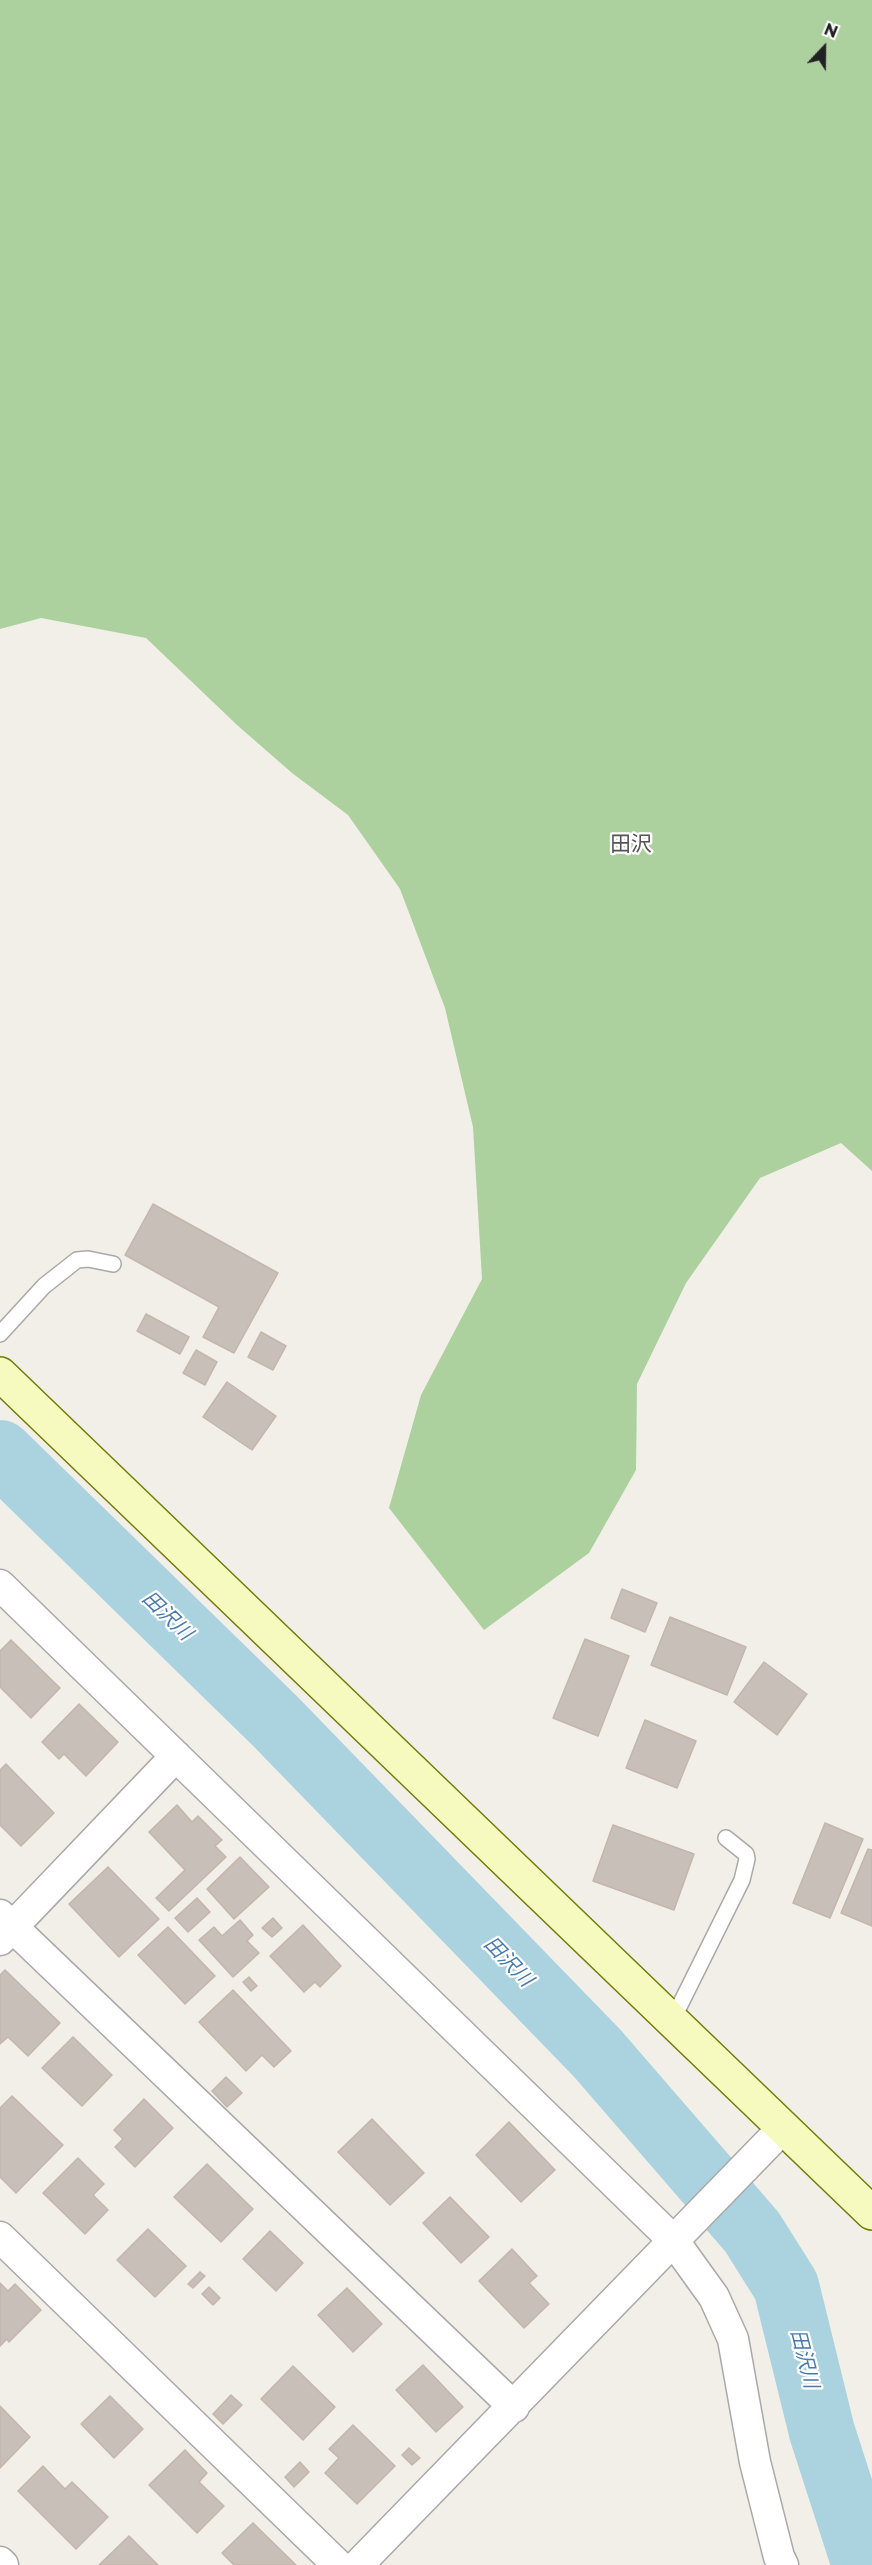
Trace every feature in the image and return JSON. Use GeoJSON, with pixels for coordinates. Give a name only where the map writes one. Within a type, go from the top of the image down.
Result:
{"type":"FeatureCollection","features":[{"type":"Feature","properties":{"kind":"street"},"geometry":{"type":"LineString","coordinates":[[0,1374],[784,2127],[867,2203]]}},
{"type":"Feature","properties":{"kind":"street"},"geometry":{"type":"LineString","coordinates":[[0,1585],[673,2240],[714,2298],[733,2339],[755,2462],[783,2565]]}},
{"type":"Feature","properties":{"kind":"street"},"geometry":{"type":"LineString","coordinates":[[176,1756],[4,1928],[514,2407]]}},
{"type":"Feature","properties":{"kind":"street"},"geometry":{"type":"LineString","coordinates":[[358,2565],[784,2127]]}},
{"type":"Feature","properties":{"kind":"street"},"geometry":{"type":"LineString","coordinates":[[0,2237],[338,2565]]}},
{"type":"Feature","properties":{"kind":"lane"},"geometry":{"type":"LineString","coordinates":[[0,1334],[44,1286],[77,1260],[88,1259],[113,1264]]}},
{"type":"Feature","properties":{"kind":"lane"},"geometry":{"type":"LineString","coordinates":[[673,2019],[742,1880],[746,1854],[726,1838]]}},
{"type":"Feature","properties":{"kind":"green space"},"geometry":{"type":"Polygon","coordinates":[[[0,0],[872,0],[872,1171],[841,1143],[760,1178],[686,1283],[637,1384],[636,1470],[589,1553],[484,1630],[389,1508],[421,1395],[482,1279],[473,1127],[445,1008],[400,889],[348,815],[292,773],[237,725],[146,638],[41,618],[0,629],[0,0]]]}},
{"type":"Feature","properties":{"kind":"building"},"geometry":{"type":"Polygon","coordinates":[[[153,1204],[278,1273],[234,1353],[203,1337],[219,1307],[125,1255],[153,1204]]]}},
{"type":"Feature","properties":{"kind":"building"},"geometry":{"type":"Polygon","coordinates":[[[146,1314],[189,1337],[180,1354],[137,1331],[146,1314]]]}},
{"type":"Feature","properties":{"kind":"building"},"geometry":{"type":"Polygon","coordinates":[[[261,1332],[286,1346],[273,1370],[248,1357],[261,1332]]]}},
{"type":"Feature","properties":{"kind":"building"},"geometry":{"type":"Polygon","coordinates":[[[196,1350],[217,1362],[205,1385],[183,1373],[196,1350]]]}},
{"type":"Feature","properties":{"kind":"building"},"geometry":{"type":"Polygon","coordinates":[[[227,1382],[276,1416],[252,1450],[203,1417],[227,1382]]]}},
{"type":"Feature","properties":{"kind":"building"},"geometry":{"type":"Polygon","coordinates":[[[622,1589],[657,1603],[645,1632],[611,1618],[622,1589]]]}},
{"type":"Feature","properties":{"kind":"building"},"geometry":{"type":"Polygon","coordinates":[[[670,1617],[746,1647],[727,1695],[651,1665],[670,1617]]]}},
{"type":"Feature","properties":{"kind":"building"},"geometry":{"type":"Polygon","coordinates":[[[585,1639],[629,1656],[598,1736],[553,1718],[585,1639]]]}},
{"type":"Feature","properties":{"kind":"building"},"geometry":{"type":"Polygon","coordinates":[[[11,1640],[60,1688],[31,1718],[0,1687],[0,1651],[11,1640]]]}},
{"type":"Feature","properties":{"kind":"building"},"geometry":{"type":"Polygon","coordinates":[[[764,1662],[807,1694],[777,1735],[734,1702],[764,1662]]]}},
{"type":"Feature","properties":{"kind":"building"},"geometry":{"type":"Polygon","coordinates":[[[79,1704],[118,1742],[86,1776],[64,1754],[59,1759],[42,1742],[79,1704]]]}},
{"type":"Feature","properties":{"kind":"building"},"geometry":{"type":"Polygon","coordinates":[[[645,1720],[696,1741],[677,1788],[626,1768],[645,1720]]]}},
{"type":"Feature","properties":{"kind":"building"},"geometry":{"type":"Polygon","coordinates":[[[6,1764],[54,1813],[21,1846],[0,1825],[0,1770],[6,1764]]]}},
{"type":"Feature","properties":{"kind":"building"},"geometry":{"type":"Polygon","coordinates":[[[177,1805],[192,1822],[198,1816],[222,1840],[215,1846],[226,1857],[169,1911],[156,1898],[185,1870],[149,1832],[177,1805]]]}},
{"type":"Feature","properties":{"kind":"building"},"geometry":{"type":"Polygon","coordinates":[[[825,1823],[863,1839],[830,1918],[793,1903],[825,1823]]]}},
{"type":"Feature","properties":{"kind":"building"},"geometry":{"type":"Polygon","coordinates":[[[613,1825],[694,1854],[674,1910],[593,1881],[613,1825]]]}},
{"type":"Feature","properties":{"kind":"building"},"geometry":{"type":"Polygon","coordinates":[[[868,1849],[872,1850],[872,1926],[841,1913],[868,1849]]]}},
{"type":"Feature","properties":{"kind":"building"},"geometry":{"type":"Polygon","coordinates":[[[240,1857],[269,1887],[234,1919],[207,1889],[240,1857]]]}},
{"type":"Feature","properties":{"kind":"building"},"geometry":{"type":"Polygon","coordinates":[[[108,1867],[159,1919],[119,1957],[69,1904],[108,1867]]]}},
{"type":"Feature","properties":{"kind":"building"},"geometry":{"type":"Polygon","coordinates":[[[197,1898],[210,1912],[188,1932],[175,1918],[197,1898]]]}},
{"type":"Feature","properties":{"kind":"building"},"geometry":{"type":"Polygon","coordinates":[[[273,1918],[282,1928],[272,1937],[262,1928],[273,1918]]]}},
{"type":"Feature","properties":{"kind":"building"},"geometry":{"type":"Polygon","coordinates":[[[240,1920],[253,1935],[247,1941],[259,1953],[233,1977],[199,1940],[214,1927],[222,1936],[240,1920]]]}},
{"type":"Feature","properties":{"kind":"building"},"geometry":{"type":"Polygon","coordinates":[[[303,1925],[341,1966],[320,1987],[315,1982],[304,1992],[270,1956],[303,1925]]]}},
{"type":"Feature","properties":{"kind":"building"},"geometry":{"type":"Polygon","coordinates":[[[168,1927],[215,1976],[185,2004],[138,1955],[168,1927]]]}},
{"type":"Feature","properties":{"kind":"building"},"geometry":{"type":"Polygon","coordinates":[[[5,1970],[60,2023],[28,2056],[8,2037],[0,2044],[0,1975],[5,1970]]]}},
{"type":"Feature","properties":{"kind":"building"},"geometry":{"type":"Polygon","coordinates":[[[249,1977],[257,1986],[251,1991],[243,1982],[249,1977]]]}},
{"type":"Feature","properties":{"kind":"building"},"geometry":{"type":"Polygon","coordinates":[[[233,1990],[291,2051],[274,2067],[262,2055],[246,2071],[199,2022],[233,1990]]]}},
{"type":"Feature","properties":{"kind":"building"},"geometry":{"type":"Polygon","coordinates":[[[73,2037],[112,2075],[82,2106],[42,2068],[73,2037]]]}},
{"type":"Feature","properties":{"kind":"building"},"geometry":{"type":"Polygon","coordinates":[[[226,2077],[242,2093],[227,2107],[212,2091],[226,2077]]]}},
{"type":"Feature","properties":{"kind":"building"},"geometry":{"type":"Polygon","coordinates":[[[12,2096],[63,2145],[16,2193],[0,2177],[0,2108],[12,2096]]]}},
{"type":"Feature","properties":{"kind":"building"},"geometry":{"type":"Polygon","coordinates":[[[144,2099],[173,2128],[135,2167],[115,2147],[123,2139],[114,2130],[144,2099]]]}},
{"type":"Feature","properties":{"kind":"building"},"geometry":{"type":"Polygon","coordinates":[[[372,2119],[424,2173],[390,2205],[338,2152],[372,2119]]]}},
{"type":"Feature","properties":{"kind":"building"},"geometry":{"type":"Polygon","coordinates":[[[509,2122],[555,2170],[521,2202],[476,2155],[509,2122]]]}},
{"type":"Feature","properties":{"kind":"building"},"geometry":{"type":"Polygon","coordinates":[[[78,2158],[104,2184],[93,2195],[108,2210],[85,2234],[43,2193],[78,2158]]]}},
{"type":"Feature","properties":{"kind":"building"},"geometry":{"type":"Polygon","coordinates":[[[207,2164],[253,2209],[221,2242],[174,2197],[207,2164]]]}},
{"type":"Feature","properties":{"kind":"building"},"geometry":{"type":"Polygon","coordinates":[[[450,2197],[489,2237],[461,2263],[423,2223],[450,2197]]]}},
{"type":"Feature","properties":{"kind":"building"},"geometry":{"type":"Polygon","coordinates":[[[148,2229],[186,2266],[155,2297],[117,2260],[148,2229]]]}},
{"type":"Feature","properties":{"kind":"building"},"geometry":{"type":"Polygon","coordinates":[[[270,2231],[303,2263],[276,2291],[243,2259],[270,2231]]]}},
{"type":"Feature","properties":{"kind":"building"},"geometry":{"type":"Polygon","coordinates":[[[512,2249],[537,2276],[529,2283],[549,2304],[524,2328],[479,2281],[512,2249]]]}},
{"type":"Feature","properties":{"kind":"building"},"geometry":{"type":"Polygon","coordinates":[[[200,2272],[205,2276],[193,2288],[188,2284],[200,2272]]]}},
{"type":"Feature","properties":{"kind":"building"},"geometry":{"type":"Polygon","coordinates":[[[0,2283],[8,2291],[15,2284],[41,2310],[9,2342],[7,2339],[0,2346],[0,2283]]]}},
{"type":"Feature","properties":{"kind":"building"},"geometry":{"type":"Polygon","coordinates":[[[209,2287],[220,2298],[213,2305],[202,2294],[209,2287]]]}},
{"type":"Feature","properties":{"kind":"building"},"geometry":{"type":"Polygon","coordinates":[[[347,2288],[382,2324],[353,2352],[318,2315],[347,2288]]]}},
{"type":"Feature","properties":{"kind":"building"},"geometry":{"type":"Polygon","coordinates":[[[423,2365],[463,2407],[436,2432],[396,2390],[423,2365]]]}},
{"type":"Feature","properties":{"kind":"building"},"geometry":{"type":"Polygon","coordinates":[[[293,2366],[335,2407],[303,2440],[261,2399],[293,2366]]]}},
{"type":"Feature","properties":{"kind":"building"},"geometry":{"type":"Polygon","coordinates":[[[231,2395],[242,2405],[223,2424],[213,2414],[231,2395]]]}},
{"type":"Feature","properties":{"kind":"building"},"geometry":{"type":"Polygon","coordinates":[[[110,2396],[143,2429],[114,2458],[81,2424],[110,2396]]]}},
{"type":"Feature","properties":{"kind":"building"},"geometry":{"type":"Polygon","coordinates":[[[0,2406],[30,2437],[0,2468],[0,2406]]]}},
{"type":"Feature","properties":{"kind":"building"},"geometry":{"type":"Polygon","coordinates":[[[353,2425],[395,2466],[357,2504],[325,2473],[339,2458],[329,2449],[353,2425]]]}},
{"type":"Feature","properties":{"kind":"building"},"geometry":{"type":"Polygon","coordinates":[[[409,2448],[420,2458],[412,2465],[402,2455],[409,2448]]]}},
{"type":"Feature","properties":{"kind":"building"},"geometry":{"type":"Polygon","coordinates":[[[185,2450],[207,2473],[199,2482],[224,2506],[197,2533],[149,2485],[185,2450]]]}},
{"type":"Feature","properties":{"kind":"building"},"geometry":{"type":"Polygon","coordinates":[[[300,2462],[309,2472],[294,2487],[285,2477],[300,2462]]]}},
{"type":"Feature","properties":{"kind":"building"},"geometry":{"type":"Polygon","coordinates":[[[43,2466],[65,2489],[72,2482],[108,2517],[76,2549],[18,2491],[43,2466]]]}},
{"type":"Feature","properties":{"kind":"building"},"geometry":{"type":"Polygon","coordinates":[[[253,2523],[296,2565],[234,2565],[222,2553],[253,2523]]]}},
{"type":"Feature","properties":{"kind":"building"},"geometry":{"type":"Polygon","coordinates":[[[129,2536],[158,2565],[99,2565],[129,2536]]]}},
{"type":"Feature","properties":{"kind":"waterway","name":"田沢川"},"geometry":{"type":"LineString","coordinates":[[0,1453],[275,1721],[597,2053],[752,2232],[786,2286],[822,2432],[865,2565]]}},
{"type":"Feature","properties":{"kind":"district","name":"田沢"},"geometry":{"type":"Point","coordinates":[631,845]}}]}
